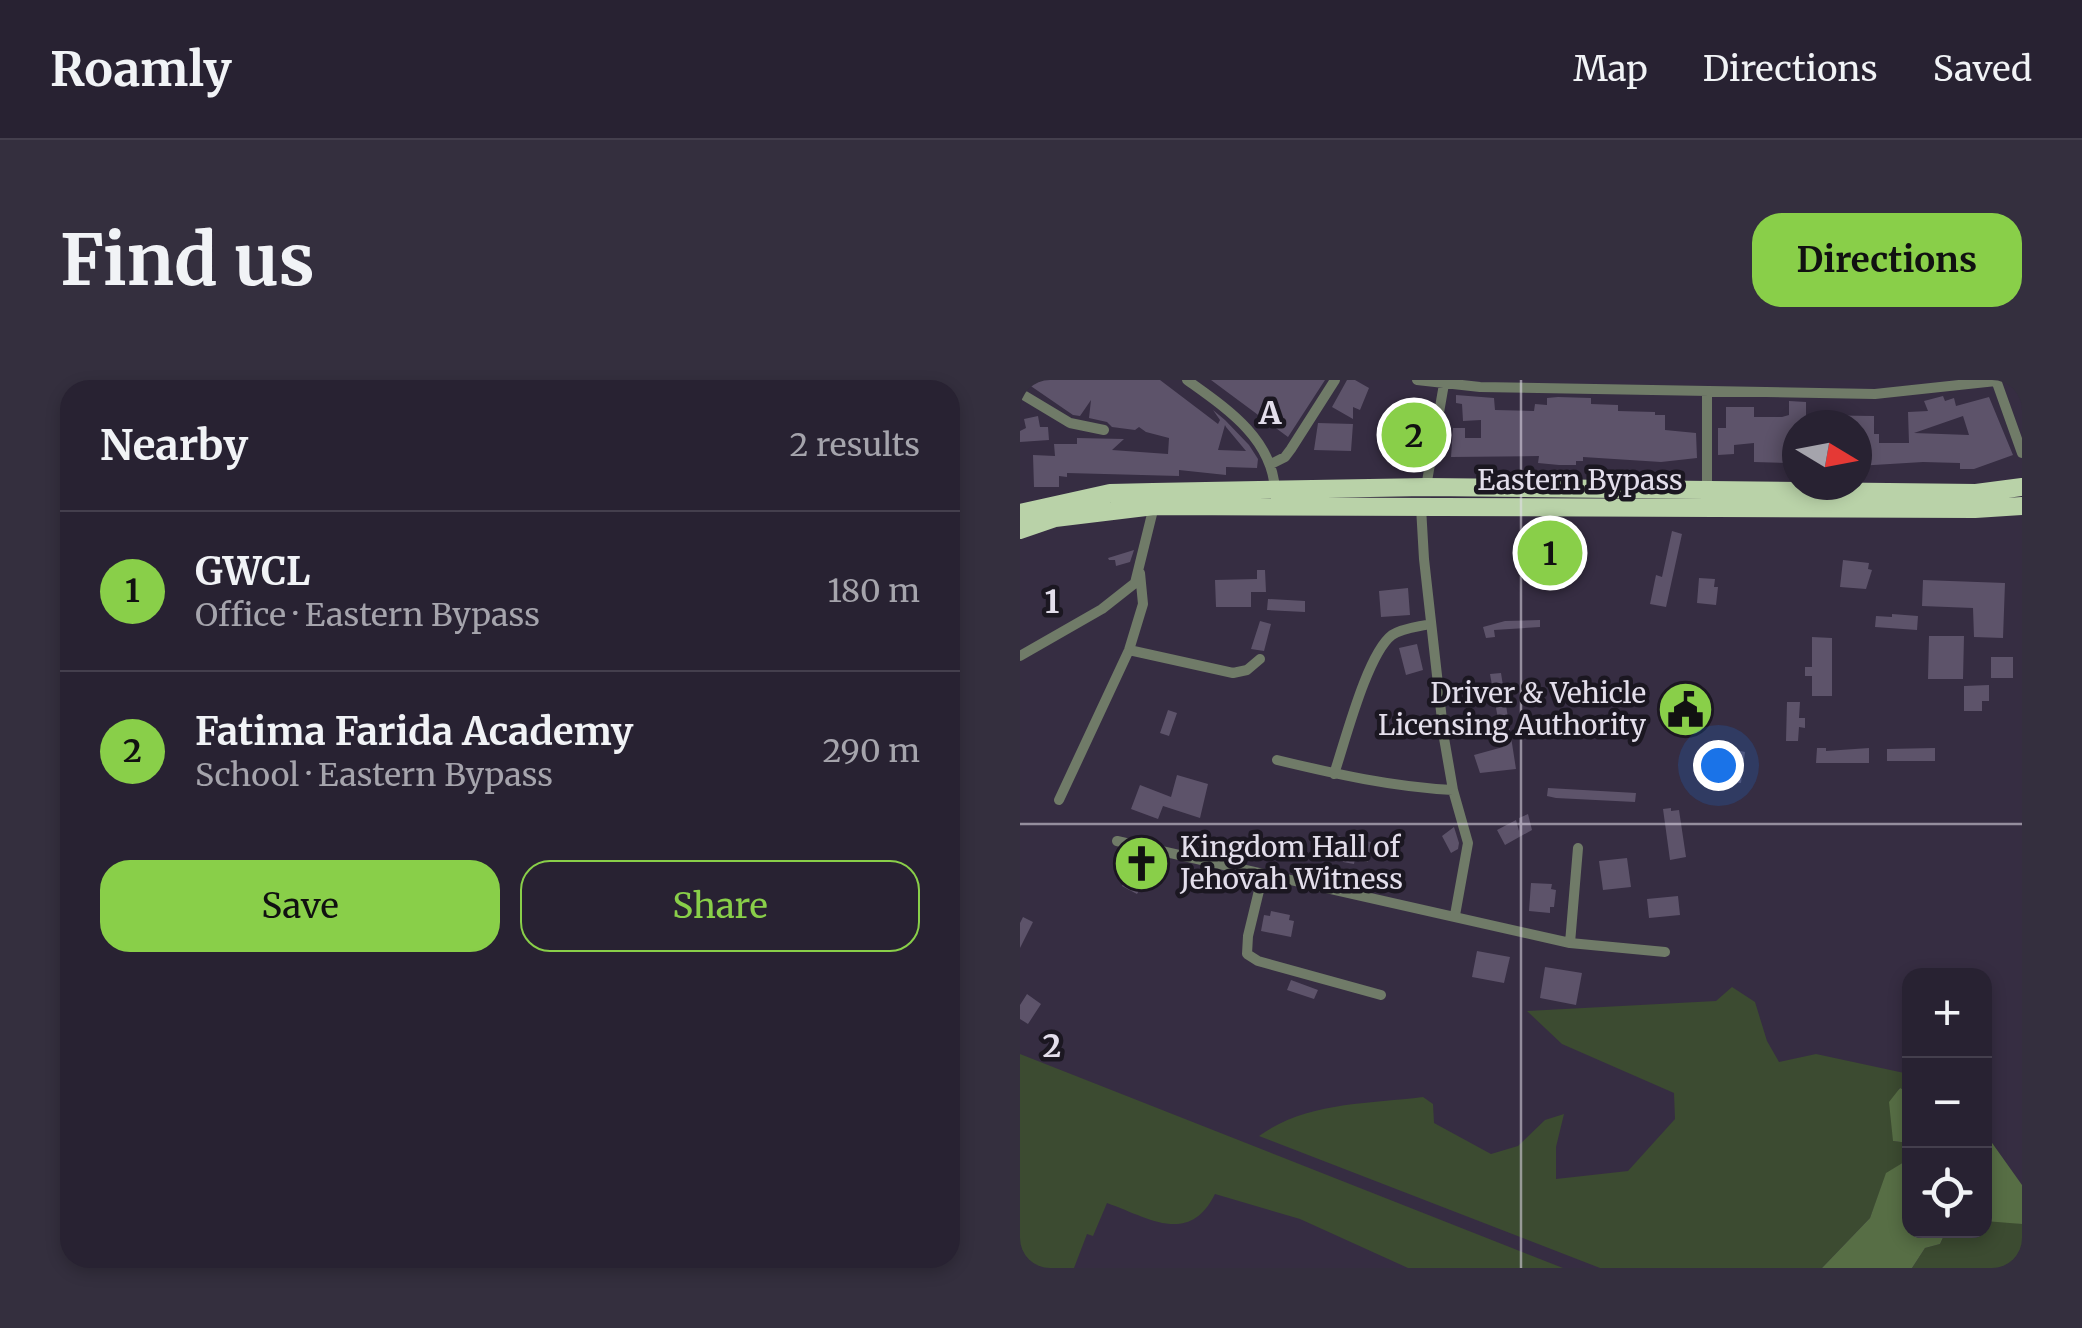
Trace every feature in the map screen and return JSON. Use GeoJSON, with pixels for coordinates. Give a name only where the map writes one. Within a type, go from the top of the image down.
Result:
{"type":"FeatureCollection","features":[{"type":"Feature","properties":{"kind":"highway","name":"Eastern Bypass"},"geometry":{"type":"LineString","coordinates":[[1020,513],[1110,492],[1426,488],[1976,493],[2022,487]]}},
{"type":"Feature","properties":{"kind":"highway","name":"Eastern Bypass"},"geometry":{"type":"LineString","coordinates":[[1020,530],[1055,518],[1154,506],[2022,506]]}},
{"type":"Feature","properties":{"kind":"street"},"geometry":{"type":"LineString","coordinates":[[1187,380],[1236,416],[1272,464],[1275,490]]}},
{"type":"Feature","properties":{"kind":"street"},"geometry":{"type":"LineString","coordinates":[[1272,464],[1285,458],[1335,380]]}},
{"type":"Feature","properties":{"kind":"street"},"geometry":{"type":"LineString","coordinates":[[1417,380],[1444,384],[1875,394],[1996,380],[2022,453]]}},
{"type":"Feature","properties":{"kind":"street"},"geometry":{"type":"LineString","coordinates":[[1426,488],[1444,384]]}},
{"type":"Feature","properties":{"kind":"street"},"geometry":{"type":"LineString","coordinates":[[1707,392],[1707,492]]}},
{"type":"Feature","properties":{"kind":"street"},"geometry":{"type":"LineString","coordinates":[[1020,393],[1070,423],[1104,430]]}},
{"type":"Feature","properties":{"kind":"street"},"geometry":{"type":"LineString","coordinates":[[1020,656],[1124,595],[1140,573],[1154,506]]}},
{"type":"Feature","properties":{"kind":"street"},"geometry":{"type":"LineString","coordinates":[[1422,507],[1430,624],[1452,790],[1468,843],[1455,915]]}},
{"type":"Feature","properties":{"kind":"street"},"geometry":{"type":"LineString","coordinates":[[1059,800],[1129,650],[1143,604],[1140,573]]}},
{"type":"Feature","properties":{"kind":"street"},"geometry":{"type":"LineString","coordinates":[[1334,774],[1380,649],[1392,635],[1430,624]]}},
{"type":"Feature","properties":{"kind":"street"},"geometry":{"type":"LineString","coordinates":[[1129,650],[1233,673],[1246,670],[1260,659]]}},
{"type":"Feature","properties":{"kind":"street"},"geometry":{"type":"LineString","coordinates":[[1277,760],[1334,774],[1452,790]]}},
{"type":"Feature","properties":{"kind":"street"},"geometry":{"type":"LineString","coordinates":[[1118,842],[1570,943],[1665,952]]}},
{"type":"Feature","properties":{"kind":"street"},"geometry":{"type":"LineString","coordinates":[[1570,943],[1578,848]]}},
{"type":"Feature","properties":{"kind":"street"},"geometry":{"type":"LineString","coordinates":[[1263,874],[1248,936],[1248,954],[1295,972],[1381,995]]}},
{"type":"Feature","properties":{"kind":"green space"},"geometry":{"type":"Polygon","coordinates":[[[1732,987],[1755,1002],[1767,1041],[1779,1062],[1816,1054],[1902,1072],[1893,1141],[1902,1142],[1902,1163],[1887,1173],[1870,1218],[1822,1268],[1600,1268],[1259,1136],[1317,1111],[1423,1097],[1433,1104],[1434,1123],[1491,1154],[1518,1146],[1545,1120],[1564,1114],[1556,1147],[1556,1179],[1628,1171],[1675,1119],[1674,1093],[1562,1044],[1527,1011],[1716,1001],[1732,987]]]}},
{"type":"Feature","properties":{"kind":"green space"},"geometry":{"type":"Polygon","coordinates":[[[1020,1054],[1563,1268],[1408,1268],[1300,1219],[1215,1194],[1205,1210],[1180,1224],[1153,1220],[1107,1203],[1093,1236],[1087,1234],[1074,1268],[1020,1268],[1020,1054]]]}},
{"type":"Feature","properties":{"kind":"green space"},"geometry":{"type":"Polygon","coordinates":[[[1902,1089],[1902,1142],[1893,1141],[1889,1102],[1902,1089]]]}},
{"type":"Feature","properties":{"kind":"green space"},"geometry":{"type":"Polygon","coordinates":[[[1992,1143],[2022,1185],[2022,1224],[1992,1222],[1992,1143]]]}},
{"type":"Feature","properties":{"kind":"green space"},"geometry":{"type":"Polygon","coordinates":[[[1902,1163],[1902,1238],[1943,1238],[1940,1244],[1925,1248],[1912,1268],[1822,1268],[1870,1218],[1886,1173],[1902,1163]]]}},
{"type":"Feature","properties":{"kind":"green space"},"geometry":{"type":"Polygon","coordinates":[[[1992,1219],[2022,1224],[2022,1268],[1912,1268],[1925,1248],[1940,1244],[1943,1238],[1992,1238],[1992,1219]]]}},
{"type":"Feature","properties":{"kind":"building"},"geometry":{"type":"Polygon","coordinates":[[[1022,380],[1160,380],[1218,424],[1220,420],[1213,410],[1225,420],[1249,445],[1258,459],[1257,468],[1226,467],[1226,475],[1179,470],[1179,476],[1067,473],[1067,477],[1059,476],[1059,487],[1034,487],[1033,455],[1055,456],[1054,444],[1077,444],[1077,438],[1124,439],[1112,450],[1168,454],[1169,438],[1139,427],[1112,427],[1089,418],[1091,400],[1080,416],[1022,380]],[[1225,425],[1218,450],[1246,451],[1225,425]]]}},
{"type":"Feature","properties":{"kind":"building"},"geometry":{"type":"Polygon","coordinates":[[[1211,380],[1325,380],[1288,437],[1211,380]]]}},
{"type":"Feature","properties":{"kind":"building"},"geometry":{"type":"Polygon","coordinates":[[[1347,380],[1369,388],[1360,410],[1353,407],[1353,419],[1332,407],[1347,380]]]}},
{"type":"Feature","properties":{"kind":"building"},"geometry":{"type":"Polygon","coordinates":[[[1456,395],[1494,398],[1495,410],[1534,411],[1535,404],[1547,405],[1547,398],[1558,397],[1591,398],[1591,404],[1618,405],[1618,411],[1655,412],[1665,415],[1665,430],[1696,433],[1697,458],[1661,462],[1583,457],[1576,465],[1559,465],[1538,463],[1539,456],[1451,457],[1453,428],[1465,428],[1465,438],[1481,438],[1481,420],[1463,421],[1462,404],[1456,403],[1456,395]]]}},
{"type":"Feature","properties":{"kind":"building"},"geometry":{"type":"Polygon","coordinates":[[[1943,396],[1945,401],[1954,398],[1956,406],[1989,397],[2013,455],[1974,469],[1960,469],[1960,463],[1872,465],[1872,416],[1879,443],[1909,443],[1908,412],[1928,411],[1924,401],[1943,396]],[[1963,416],[1914,433],[1969,435],[1963,416]]]}},
{"type":"Feature","properties":{"kind":"building"},"geometry":{"type":"Polygon","coordinates":[[[1789,401],[1806,402],[1806,410],[1789,410],[1789,401]]]}},
{"type":"Feature","properties":{"kind":"building"},"geometry":{"type":"Polygon","coordinates":[[[1726,407],[1754,407],[1754,417],[1782,417],[1782,463],[1754,462],[1754,443],[1734,445],[1734,454],[1718,455],[1718,428],[1726,428],[1726,407]]]}},
{"type":"Feature","properties":{"kind":"building"},"geometry":{"type":"Polygon","coordinates":[[[1038,416],[1040,427],[1048,427],[1049,440],[1020,442],[1020,431],[1026,428],[1024,419],[1038,416]]]}},
{"type":"Feature","properties":{"kind":"building"},"geometry":{"type":"Polygon","coordinates":[[[1318,423],[1353,424],[1351,451],[1314,450],[1318,423]]]}},
{"type":"Feature","properties":{"kind":"building"},"geometry":{"type":"Polygon","coordinates":[[[1400,423],[1428,426],[1423,454],[1385,448],[1388,429],[1398,431],[1400,423]]]}},
{"type":"Feature","properties":{"kind":"building"},"geometry":{"type":"Polygon","coordinates":[[[1672,531],[1682,534],[1666,607],[1650,604],[1656,575],[1662,577],[1672,531]]]}},
{"type":"Feature","properties":{"kind":"building"},"geometry":{"type":"Polygon","coordinates":[[[1134,550],[1130,562],[1116,566],[1115,560],[1108,558],[1134,550]]]}},
{"type":"Feature","properties":{"kind":"building"},"geometry":{"type":"Polygon","coordinates":[[[1843,560],[1869,563],[1868,569],[1872,570],[1866,589],[1840,587],[1843,560]]]}},
{"type":"Feature","properties":{"kind":"building"},"geometry":{"type":"Polygon","coordinates":[[[1257,570],[1265,570],[1266,592],[1251,592],[1251,607],[1216,607],[1215,580],[1257,579],[1257,570]]]}},
{"type":"Feature","properties":{"kind":"building"},"geometry":{"type":"Polygon","coordinates":[[[1699,578],[1715,579],[1716,605],[1697,603],[1699,578]]]}},
{"type":"Feature","properties":{"kind":"building"},"geometry":{"type":"Polygon","coordinates":[[[1923,580],[2005,583],[2003,638],[1974,637],[1973,608],[1922,606],[1923,580]]]}},
{"type":"Feature","properties":{"kind":"building"},"geometry":{"type":"Polygon","coordinates":[[[1408,588],[1410,615],[1381,617],[1379,591],[1408,588]]]}},
{"type":"Feature","properties":{"kind":"building"},"geometry":{"type":"Polygon","coordinates":[[[1268,599],[1305,601],[1305,612],[1267,610],[1268,599]]]}},
{"type":"Feature","properties":{"kind":"building"},"geometry":{"type":"Polygon","coordinates":[[[1876,616],[1918,616],[1917,630],[1875,627],[1876,616]]]}},
{"type":"Feature","properties":{"kind":"building"},"geometry":{"type":"Polygon","coordinates":[[[1540,620],[1540,627],[1494,630],[1495,637],[1486,638],[1483,627],[1505,621],[1540,620]]]}},
{"type":"Feature","properties":{"kind":"building"},"geometry":{"type":"Polygon","coordinates":[[[1260,621],[1271,624],[1264,651],[1251,649],[1260,621]]]}},
{"type":"Feature","properties":{"kind":"building"},"geometry":{"type":"Polygon","coordinates":[[[1929,636],[1964,636],[1963,679],[1928,679],[1929,636]]]}},
{"type":"Feature","properties":{"kind":"building"},"geometry":{"type":"Polygon","coordinates":[[[1812,637],[1832,638],[1832,696],[1812,696],[1812,676],[1805,676],[1805,667],[1812,667],[1812,637]]]}},
{"type":"Feature","properties":{"kind":"building"},"geometry":{"type":"Polygon","coordinates":[[[1417,644],[1423,670],[1406,675],[1399,648],[1417,644]]]}},
{"type":"Feature","properties":{"kind":"building"},"geometry":{"type":"Polygon","coordinates":[[[1991,657],[2013,657],[2013,678],[1991,678],[1991,657]]]}},
{"type":"Feature","properties":{"kind":"building"},"geometry":{"type":"Polygon","coordinates":[[[1501,673],[1516,769],[1480,773],[1474,755],[1503,747],[1490,674],[1501,673]]]}},
{"type":"Feature","properties":{"kind":"building"},"geometry":{"type":"Polygon","coordinates":[[[1989,685],[1989,701],[1982,701],[1982,711],[1964,711],[1964,686],[1989,685]]]}},
{"type":"Feature","properties":{"kind":"building"},"geometry":{"type":"Polygon","coordinates":[[[1787,702],[1800,702],[1799,718],[1805,718],[1805,728],[1799,727],[1798,741],[1786,741],[1787,702]]]}},
{"type":"Feature","properties":{"kind":"building"},"geometry":{"type":"Polygon","coordinates":[[[1168,710],[1177,713],[1169,736],[1160,733],[1168,710]]]}},
{"type":"Feature","properties":{"kind":"building"},"geometry":{"type":"Polygon","coordinates":[[[1719,746],[1745,752],[1741,783],[1728,782],[1731,760],[1717,758],[1719,746]]]}},
{"type":"Feature","properties":{"kind":"building"},"geometry":{"type":"Polygon","coordinates":[[[1817,748],[1869,748],[1869,763],[1816,763],[1817,748]]]}},
{"type":"Feature","properties":{"kind":"building"},"geometry":{"type":"Polygon","coordinates":[[[1935,748],[1935,761],[1887,761],[1887,749],[1935,748]]]}},
{"type":"Feature","properties":{"kind":"building"},"geometry":{"type":"Polygon","coordinates":[[[1177,775],[1208,784],[1200,818],[1163,806],[1158,819],[1131,809],[1140,785],[1171,797],[1177,775]]]}},
{"type":"Feature","properties":{"kind":"building"},"geometry":{"type":"Polygon","coordinates":[[[1548,788],[1636,793],[1635,802],[1556,798],[1547,796],[1548,788]]]}},
{"type":"Feature","properties":{"kind":"building"},"geometry":{"type":"Polygon","coordinates":[[[1663,809],[1679,810],[1686,857],[1670,860],[1663,809]]]}},
{"type":"Feature","properties":{"kind":"building"},"geometry":{"type":"Polygon","coordinates":[[[1528,814],[1532,830],[1505,845],[1497,830],[1516,820],[1519,831],[1519,818],[1528,814]]]}},
{"type":"Feature","properties":{"kind":"building"},"geometry":{"type":"Polygon","coordinates":[[[1454,827],[1459,843],[1451,853],[1442,836],[1454,827]]]}},
{"type":"Feature","properties":{"kind":"building"},"geometry":{"type":"Polygon","coordinates":[[[1339,836],[1371,842],[1368,862],[1343,862],[1344,857],[1335,856],[1339,836]]]}},
{"type":"Feature","properties":{"kind":"building"},"geometry":{"type":"Polygon","coordinates":[[[1627,858],[1631,887],[1603,890],[1599,861],[1627,858]]]}},
{"type":"Feature","properties":{"kind":"building"},"geometry":{"type":"Polygon","coordinates":[[[1137,859],[1152,868],[1137,894],[1122,886],[1137,859]]]}},
{"type":"Feature","properties":{"kind":"building"},"geometry":{"type":"Polygon","coordinates":[[[1531,883],[1552,884],[1551,889],[1556,890],[1550,913],[1529,911],[1531,883]]]}},
{"type":"Feature","properties":{"kind":"building"},"geometry":{"type":"Polygon","coordinates":[[[1678,896],[1680,915],[1649,918],[1647,899],[1678,896]]]}},
{"type":"Feature","properties":{"kind":"building"},"geometry":{"type":"Polygon","coordinates":[[[1271,911],[1290,915],[1289,920],[1294,921],[1291,937],[1261,931],[1264,915],[1270,916],[1271,911]]]}},
{"type":"Feature","properties":{"kind":"building"},"geometry":{"type":"Polygon","coordinates":[[[1023,917],[1033,922],[1020,948],[1020,923],[1023,917]]]}},
{"type":"Feature","properties":{"kind":"building"},"geometry":{"type":"Polygon","coordinates":[[[1477,951],[1510,957],[1504,983],[1472,977],[1477,951]]]}},
{"type":"Feature","properties":{"kind":"building"},"geometry":{"type":"Polygon","coordinates":[[[1545,967],[1582,973],[1576,1005],[1540,998],[1545,967]]]}},
{"type":"Feature","properties":{"kind":"building"},"geometry":{"type":"Polygon","coordinates":[[[1291,980],[1318,990],[1314,999],[1287,990],[1291,980]]]}},
{"type":"Feature","properties":{"kind":"building"},"geometry":{"type":"Polygon","coordinates":[[[1027,994],[1041,1004],[1028,1024],[1020,1019],[1020,1005],[1027,994]]]}},
{"type":"Feature","properties":{"kind":"place","name":"Fatima Farida Academy"},"geometry":{"type":"Point","coordinates":[1414,435]}},
{"type":"Feature","properties":{"kind":"place","name":"GWCL"},"geometry":{"type":"Point","coordinates":[1550,553]}},
{"type":"Feature","properties":{"kind":"place","name":"Driver & Vehicle Licensing Authority"},"geometry":{"type":"Point","coordinates":[1685,709]}},
{"type":"Feature","properties":{"kind":"place","name":"Kingdom Hall of Jehovah Witness"},"geometry":{"type":"Point","coordinates":[1141,863]}}]}
